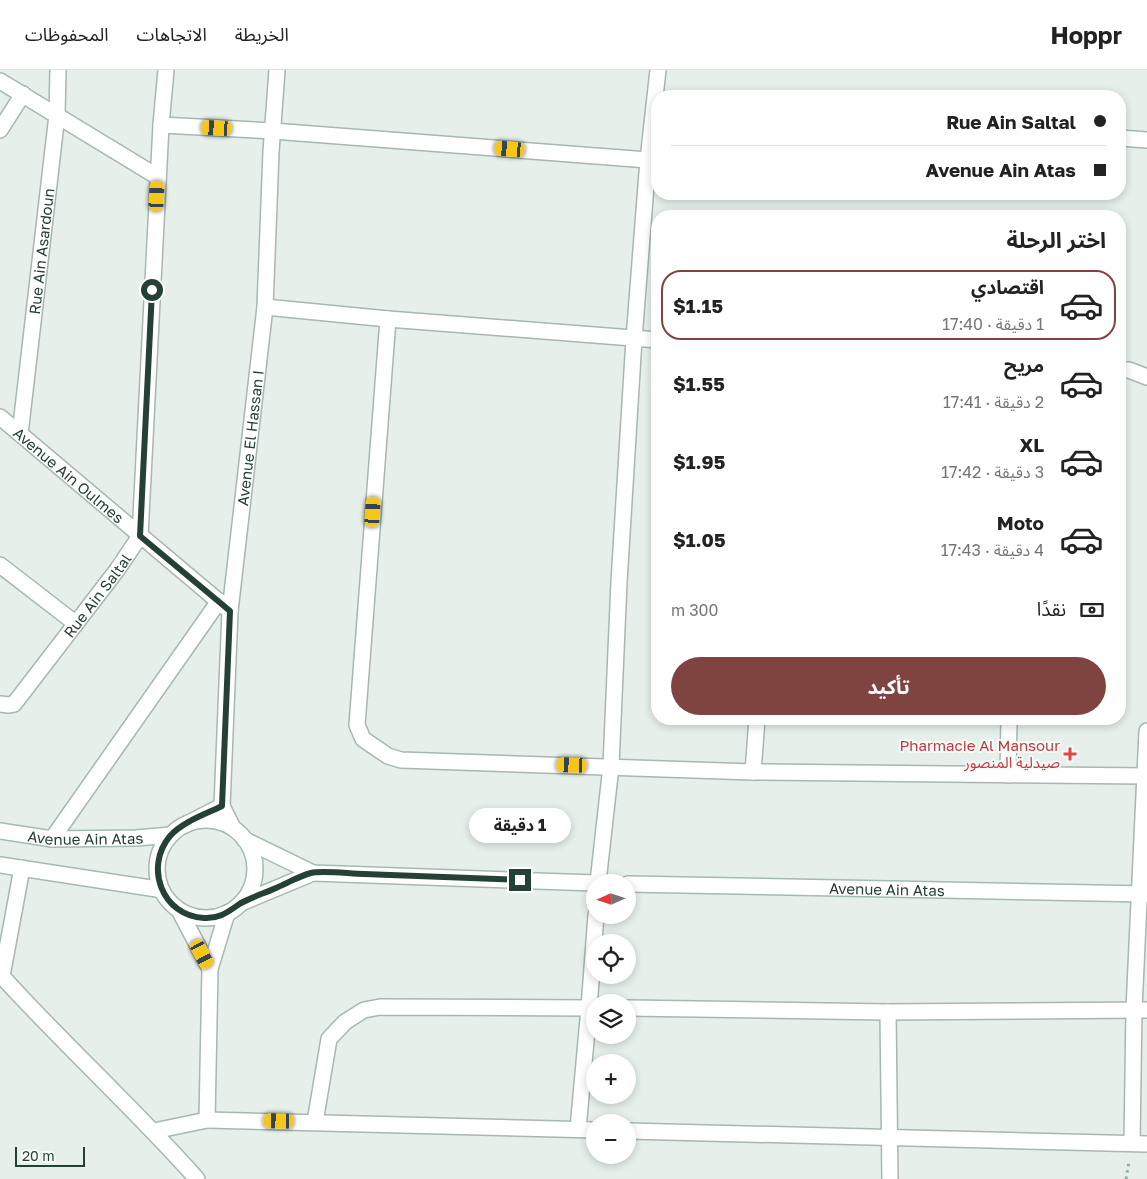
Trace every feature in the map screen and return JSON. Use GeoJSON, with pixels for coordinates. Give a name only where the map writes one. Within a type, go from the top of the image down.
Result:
{"type":"FeatureCollection","features":[{"type":"Feature","properties":{"kind":"street","name":"Rue Ain Asardoun"},"geometry":{"type":"LineString","coordinates":[[20,434],[56,115],[58,70]]}},
{"type":"Feature","properties":{"kind":"street"},"geometry":{"type":"LineString","coordinates":[[140,536],[158,176],[166,70]]}},
{"type":"Feature","properties":{"kind":"street","name":"Avenue El Hassan I"},"geometry":{"type":"LineString","coordinates":[[222,806],[225,606],[265,307],[277,70]]}},
{"type":"Feature","properties":{"kind":"street"},"geometry":{"type":"LineString","coordinates":[[657,90],[658,70]]}},
{"type":"Feature","properties":{"kind":"street"},"geometry":{"type":"LineString","coordinates":[[0,81],[158,176]]}},
{"type":"Feature","properties":{"kind":"street"},"geometry":{"type":"LineString","coordinates":[[0,130],[23,94]]}},
{"type":"Feature","properties":{"kind":"street"},"geometry":{"type":"LineString","coordinates":[[161,125],[273,131],[648,160]]}},
{"type":"Feature","properties":{"kind":"street"},"geometry":{"type":"LineString","coordinates":[[1126,138],[1147,140]]}},
{"type":"Feature","properties":{"kind":"street"},"geometry":{"type":"LineString","coordinates":[[597,874],[611,766],[634,339],[651,140]]}},
{"type":"Feature","properties":{"kind":"street"},"geometry":{"type":"LineString","coordinates":[[265,307],[388,319],[651,340]]}},
{"type":"Feature","properties":{"kind":"street"},"geometry":{"type":"LineString","coordinates":[[388,319],[357,724],[363,739],[388,756],[401,760],[754,772],[1146,776]]}},
{"type":"Feature","properties":{"kind":"street"},"geometry":{"type":"LineString","coordinates":[[1126,370],[1147,377]]}},
{"type":"Feature","properties":{"kind":"street","name":"Avenue Ain Oulmes"},"geometry":{"type":"LineString","coordinates":[[0,417],[225,606]]}},
{"type":"Feature","properties":{"kind":"street","name":"Rue Ain Saltal"},"geometry":{"type":"LineString","coordinates":[[0,704],[14,704],[117,570],[140,536]]}},
{"type":"Feature","properties":{"kind":"street"},"geometry":{"type":"LineString","coordinates":[[0,565],[75,623]]}},
{"type":"Feature","properties":{"kind":"street"},"geometry":{"type":"LineString","coordinates":[[52,838],[225,606]]}},
{"type":"Feature","properties":{"kind":"street"},"geometry":{"type":"LineString","coordinates":[[754,772],[757,725]]}},
{"type":"Feature","properties":{"kind":"street"},"geometry":{"type":"LineString","coordinates":[[1008,725],[1008,775]]}},
{"type":"Feature","properties":{"kind":"street"},"geometry":{"type":"LineString","coordinates":[[636,1131],[1140,1144],[1140,1009],[1147,731]]}},
{"type":"Feature","properties":{"kind":"street"},"geometry":{"type":"LineString","coordinates":[[210,968],[178,910],[166,898],[159,882],[157,866],[162,849],[171,835],[184,825],[222,806],[233,828],[245,840],[252,852],[254,879],[249,892],[241,903]]}},
{"type":"Feature","properties":{"kind":"street"},"geometry":{"type":"LineString","coordinates":[[184,825],[200,820],[218,822],[233,828]]}},
{"type":"Feature","properties":{"kind":"street","name":"Avenue Ain Atas"},"geometry":{"type":"LineString","coordinates":[[0,831],[52,838],[136,838],[171,835]]}},
{"type":"Feature","properties":{"kind":"street"},"geometry":{"type":"LineString","coordinates":[[245,840],[312,873],[586,883]]}},
{"type":"Feature","properties":{"kind":"street"},"geometry":{"type":"LineString","coordinates":[[0,865],[157,889],[159,882]]}},
{"type":"Feature","properties":{"kind":"street"},"geometry":{"type":"LineString","coordinates":[[22,868],[1,975],[103,1082],[154,1131],[197,1179]]}},
{"type":"Feature","properties":{"kind":"street"},"geometry":{"type":"LineString","coordinates":[[178,910],[202,918],[215,917],[227,913],[241,903],[312,873]]}},
{"type":"Feature","properties":{"kind":"street","name":"Avenue Ain Atas"},"geometry":{"type":"LineString","coordinates":[[636,884],[1143,894]]}},
{"type":"Feature","properties":{"kind":"street"},"geometry":{"type":"LineString","coordinates":[[207,1120],[210,968],[227,913]]}},
{"type":"Feature","properties":{"kind":"street"},"geometry":{"type":"LineString","coordinates":[[593,994],[596,924]]}},
{"type":"Feature","properties":{"kind":"street"},"geometry":{"type":"LineString","coordinates":[[315,1122],[329,1039],[346,1022],[364,1010],[380,1007],[586,1008]]}},
{"type":"Feature","properties":{"kind":"street"},"geometry":{"type":"LineString","coordinates":[[636,1008],[888,1012],[1140,1009]]}},
{"type":"Feature","properties":{"kind":"street"},"geometry":{"type":"LineString","coordinates":[[888,1012],[891,1137],[890,1179]]}},
{"type":"Feature","properties":{"kind":"street"},"geometry":{"type":"LineString","coordinates":[[578,1129],[588,1044]]}},
{"type":"Feature","properties":{"kind":"street"},"geometry":{"type":"LineString","coordinates":[[154,1131],[207,1120],[586,1129]]}},
{"type":"Feature","properties":{"kind":"place","name":"Pharmacie Al Mansour صيدلية المنصور"},"geometry":{"type":"Point","coordinates":[1070,754]}},
{"type":"Feature","properties":{"kind":"route"},"geometry":{"type":"LineString","coordinates":[[152,290],[140,536],[230,611],[222,806],[184,825],[171,835],[162,849],[157,866],[159,882],[166,898],[178,910],[202,918],[215,917],[227,913],[241,903],[312,873],[520,880]]}}]}
